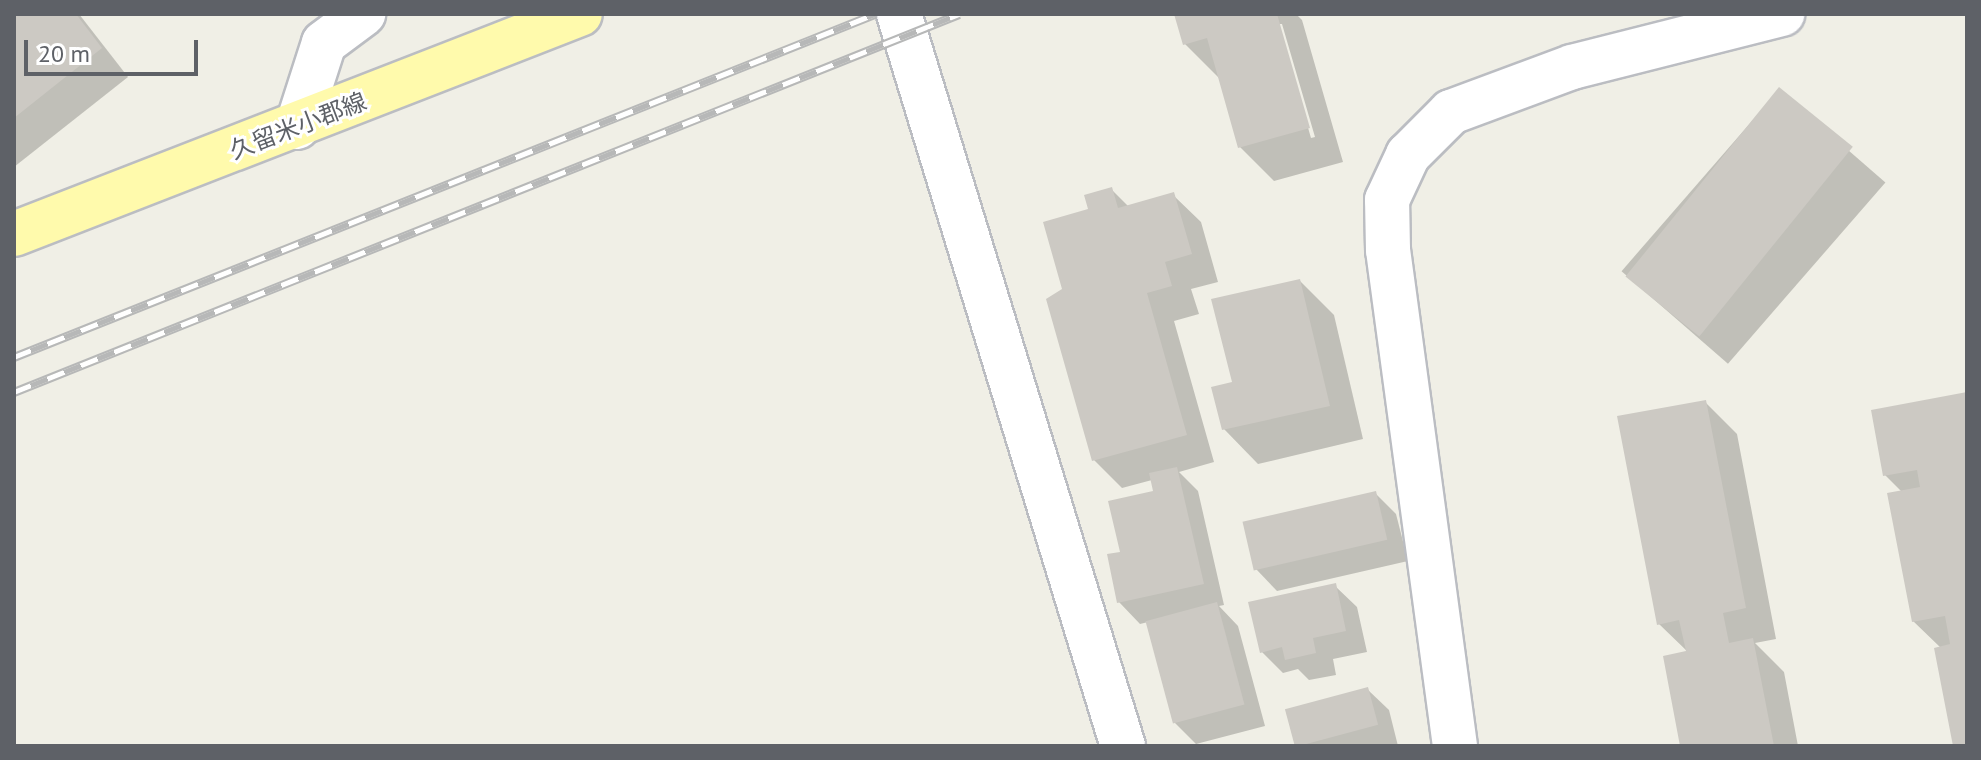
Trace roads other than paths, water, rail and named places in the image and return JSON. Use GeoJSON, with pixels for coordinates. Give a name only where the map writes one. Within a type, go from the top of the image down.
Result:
{"type":"FeatureCollection","features":[{"type":"Feature","properties":{"kind":"main road","name":"久留米小郡線"},"geometry":{"type":"LineString","coordinates":[[14,234],[297,127],[580,14]]}},
{"type":"Feature","properties":{"kind":"street"},"geometry":{"type":"LineString","coordinates":[[297,127],[324,43],[363,14]]}},
{"type":"Feature","properties":{"kind":"street"},"geometry":{"type":"LineString","coordinates":[[899,14],[1123,746]]}},
{"type":"Feature","properties":{"kind":"street"},"geometry":{"type":"LineString","coordinates":[[1455,746],[1388,250],[1387,200],[1408,155],[1451,112],[1572,67],[1782,14]]}},
{"type":"Feature","properties":{"kind":"railway"},"geometry":{"type":"LineString","coordinates":[[14,357],[875,14]]}},
{"type":"Feature","properties":{"kind":"railway"},"geometry":{"type":"LineString","coordinates":[[14,392],[959,14]]}}]}
